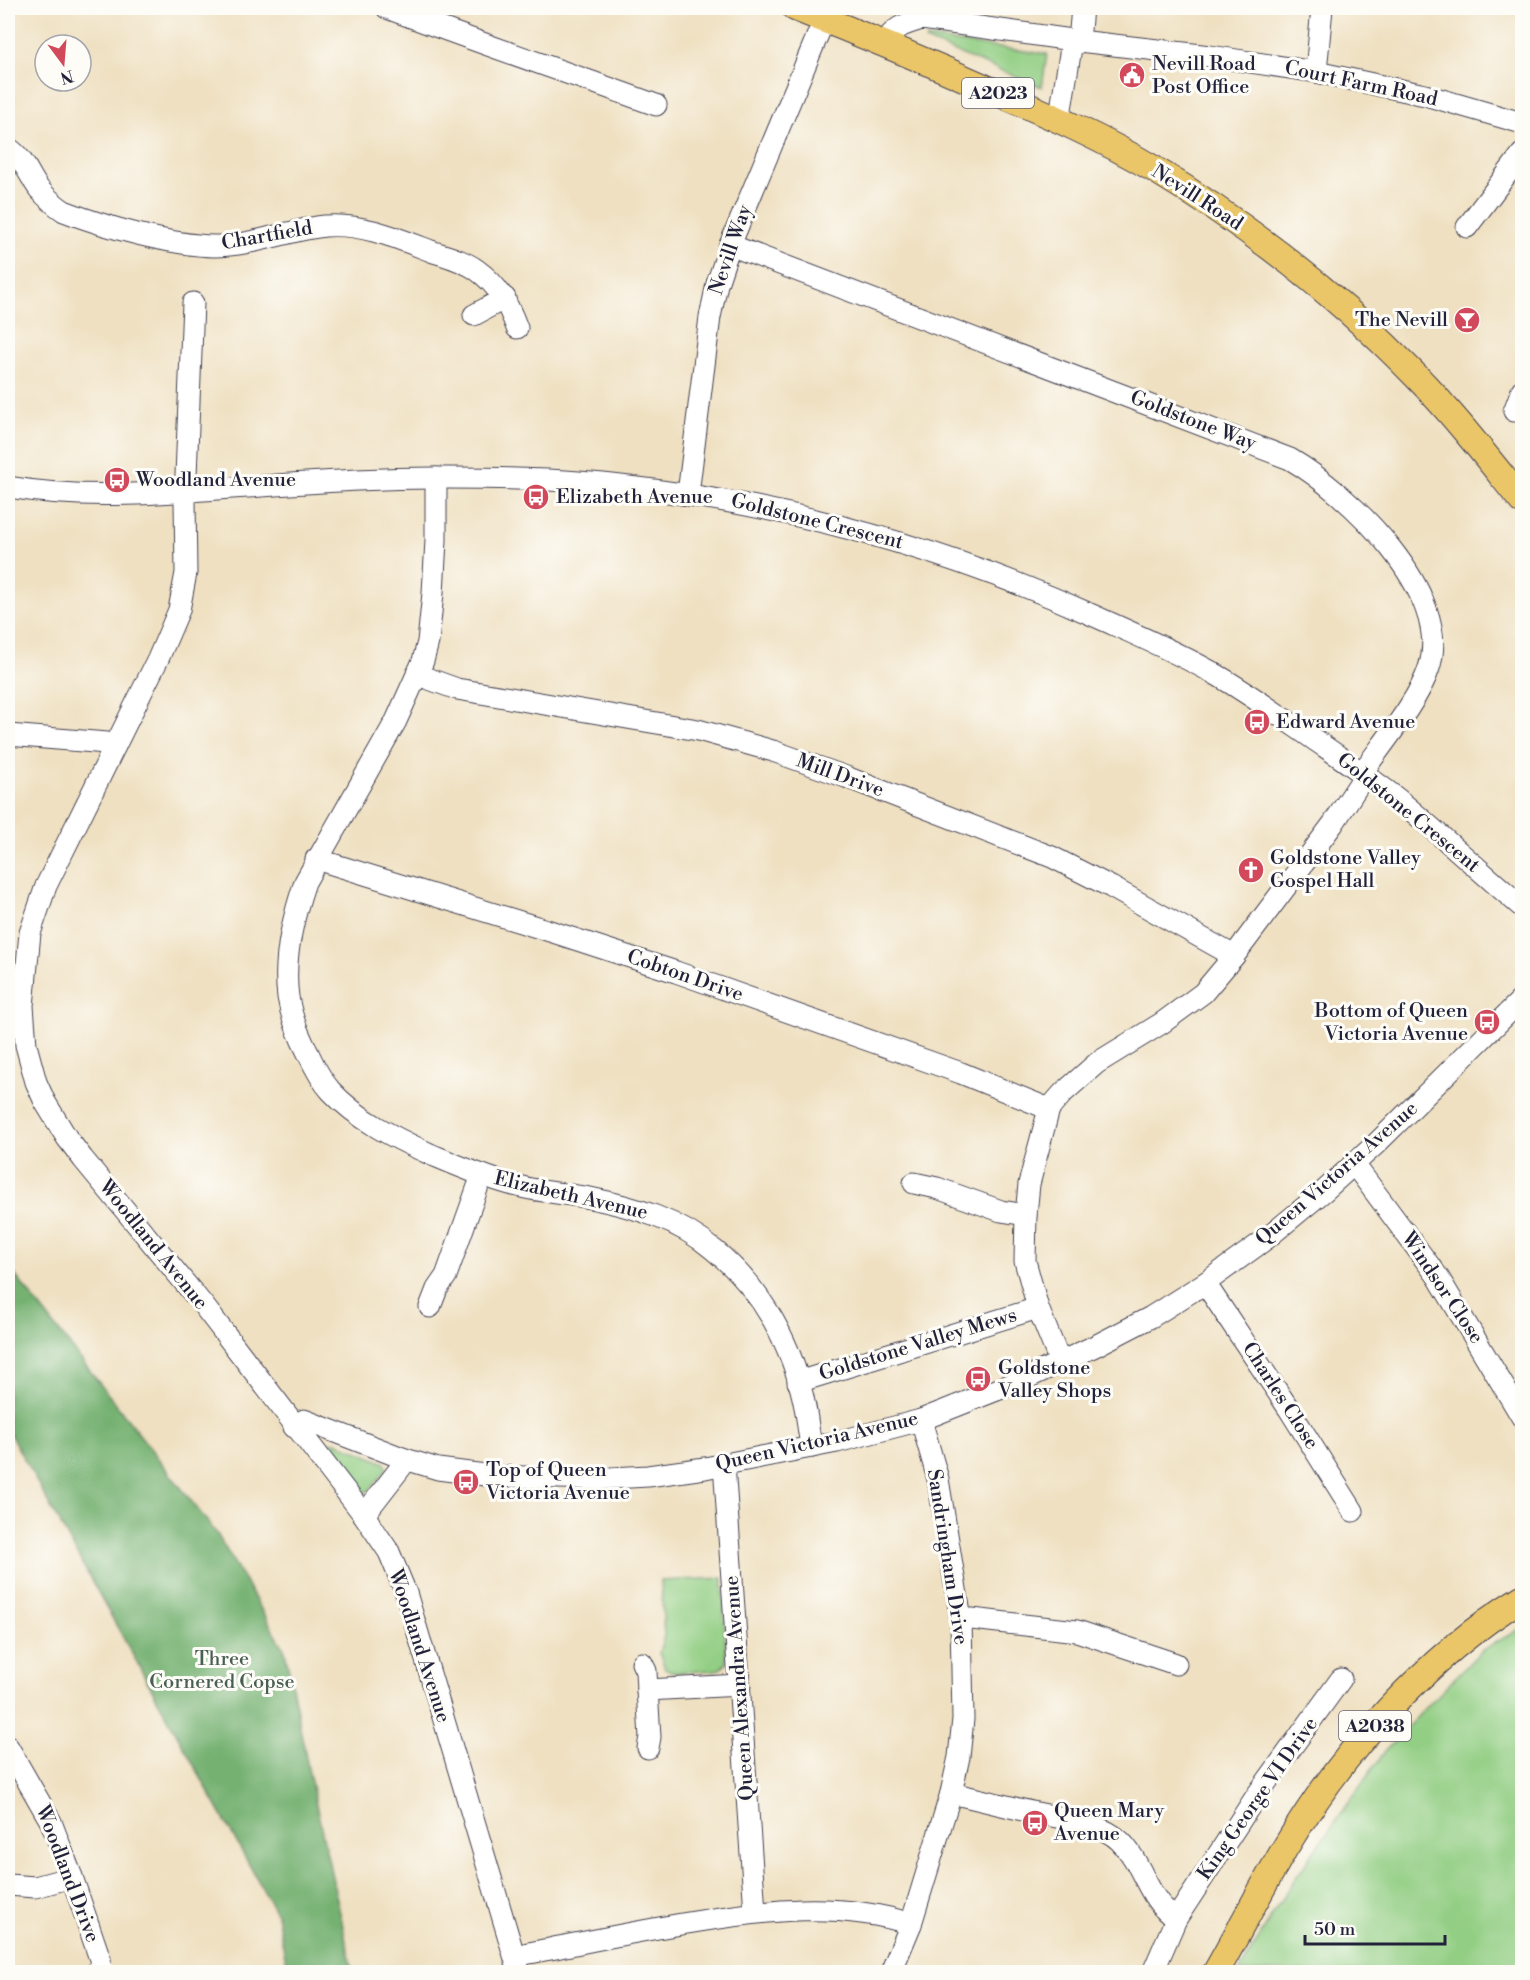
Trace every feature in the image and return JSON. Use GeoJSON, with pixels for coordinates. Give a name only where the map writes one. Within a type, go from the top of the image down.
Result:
{"type":"FeatureCollection","features":[{"type":"Feature","properties":{"kind":"main road","name":"Nevill Road"},"geometry":{"type":"LineString","coordinates":[[798,8],[1058,119],[1153,168],[1251,233],[1311,279],[1415,375],[1455,419],[1522,501]]}},
{"type":"Feature","properties":{"kind":"main road","name":"A2038"},"geometry":{"type":"LineString","coordinates":[[1216,1972],[1286,1847],[1353,1752],[1427,1670],[1463,1640],[1522,1598]]}},
{"type":"Feature","properties":{"kind":"street"},"geometry":{"type":"LineString","coordinates":[[387,8],[656,105]]}},
{"type":"Feature","properties":{"kind":"street"},"geometry":{"type":"LineString","coordinates":[[1058,119],[1071,48],[1079,41],[1082,8]]}},
{"type":"Feature","properties":{"kind":"street"},"geometry":{"type":"LineString","coordinates":[[1316,72],[1322,8]]}},
{"type":"Feature","properties":{"kind":"street","name":"Nevill Way"},"geometry":{"type":"LineString","coordinates":[[688,494],[710,317],[717,284],[730,245],[824,20]]}},
{"type":"Feature","properties":{"kind":"street","name":"Court Farm Road"},"geometry":{"type":"LineString","coordinates":[[885,44],[890,33],[906,24],[922,20],[1210,56],[1316,72],[1425,95],[1522,123]]}},
{"type":"Feature","properties":{"kind":"street","name":"Chartfield"},"geometry":{"type":"LineString","coordinates":[[8,148],[16,154],[40,190],[55,206],[80,217],[161,239],[206,245],[248,243],[324,226],[354,227],[400,240],[476,270],[504,298],[518,328]]}},
{"type":"Feature","properties":{"kind":"street"},"geometry":{"type":"LineString","coordinates":[[1467,227],[1522,154]]}},
{"type":"Feature","properties":{"kind":"street","name":"Goldstone Way"},"geometry":{"type":"LineString","coordinates":[[730,245],[1276,453],[1308,469],[1330,487],[1377,532],[1394,553],[1421,597],[1430,621],[1432,638],[1432,655],[1425,680],[1362,773]]}},
{"type":"Feature","properties":{"kind":"street"},"geometry":{"type":"LineString","coordinates":[[474,315],[504,298]]}},
{"type":"Feature","properties":{"kind":"street","name":"Woodland Avenue"},"geometry":{"type":"LineString","coordinates":[[193,303],[186,492],[186,573],[179,610],[158,659],[46,886],[30,933],[23,1006],[26,1045],[30,1063],[45,1102],[67,1138],[203,1305],[294,1427],[364,1515],[388,1552],[406,1593],[517,1967]]}},
{"type":"Feature","properties":{"kind":"street"},"geometry":{"type":"LineString","coordinates":[[1514,411],[1522,390]]}},
{"type":"Feature","properties":{"kind":"street","name":"Goldstone Crescent"},"geometry":{"type":"LineString","coordinates":[[8,487],[34,492],[101,495],[436,478],[533,479],[609,484],[688,494],[762,507],[890,538],[1037,590],[1171,651],[1218,676],[1396,798],[1522,908]]}},
{"type":"Feature","properties":{"kind":"street","name":"Elizabeth Avenue"},"geometry":{"type":"LineString","coordinates":[[436,478],[436,540],[428,642],[418,675],[396,721],[304,882],[297,906],[287,978],[288,998],[296,1025],[313,1063],[331,1090],[365,1120],[390,1135],[482,1175],[511,1185],[590,1198],[656,1215],[695,1236],[729,1262],[757,1294],[778,1328],[793,1364],[805,1406],[812,1447]]}},
{"type":"Feature","properties":{"kind":"street","name":"Mill Drive"},"geometry":{"type":"LineString","coordinates":[[418,675],[457,688],[698,730],[846,777],[1052,857],[1111,887],[1234,956]]}},
{"type":"Feature","properties":{"kind":"street"},"geometry":{"type":"LineString","coordinates":[[8,735],[107,743],[115,746]]}},
{"type":"Feature","properties":{"kind":"street"},"geometry":{"type":"LineString","coordinates":[[1060,1362],[1038,1308],[1025,1261],[1029,1184],[1049,1109],[1062,1092],[1096,1063],[1162,1023],[1203,993],[1234,956],[1333,824],[1361,781],[1362,773]]}},
{"type":"Feature","properties":{"kind":"street","name":"Cobton Drive"},"geometry":{"type":"LineString","coordinates":[[316,859],[676,972],[961,1073],[1049,1109]]}},
{"type":"Feature","properties":{"kind":"street","name":"Queen Victoria Avenue"},"geometry":{"type":"LineString","coordinates":[[294,1427],[304,1420],[405,1459],[438,1469],[482,1475],[594,1479],[648,1476],[724,1464],[812,1447],[921,1420],[1060,1362],[1151,1317],[1205,1283],[1266,1239],[1354,1164],[1522,999]]}},
{"type":"Feature","properties":{"kind":"street","name":"Windsor Close"},"geometry":{"type":"LineString","coordinates":[[1354,1164],[1438,1276],[1517,1392],[1522,1417]]}},
{"type":"Feature","properties":{"kind":"street"},"geometry":{"type":"LineString","coordinates":[[430,1307],[437,1289],[446,1276],[482,1175]]}},
{"type":"Feature","properties":{"kind":"street"},"geometry":{"type":"LineString","coordinates":[[914,1184],[937,1188],[1001,1211],[1026,1215]]}},
{"type":"Feature","properties":{"kind":"street","name":"Charles Close"},"geometry":{"type":"LineString","coordinates":[[1205,1283],[1289,1409],[1353,1511]]}},
{"type":"Feature","properties":{"kind":"street","name":"Goldstone Valley Mews"},"geometry":{"type":"LineString","coordinates":[[798,1382],[1038,1308]]}},
{"type":"Feature","properties":{"kind":"street","name":"Sandringham Drive"},"geometry":{"type":"LineString","coordinates":[[891,1972],[911,1924],[951,1793],[959,1757],[963,1719],[961,1620],[938,1479],[921,1420]]}},
{"type":"Feature","properties":{"kind":"street"},"geometry":{"type":"LineString","coordinates":[[364,1515],[405,1459]]}},
{"type":"Feature","properties":{"kind":"street","name":"Queen Alexandra Avenue"},"geometry":{"type":"LineString","coordinates":[[724,1464],[755,1912]]}},
{"type":"Feature","properties":{"kind":"street"},"geometry":{"type":"LineString","coordinates":[[961,1620],[972,1619],[1077,1631],[1176,1664]]}},
{"type":"Feature","properties":{"kind":"street"},"geometry":{"type":"LineString","coordinates":[[642,1663],[646,1671],[650,1737],[648,1748]]}},
{"type":"Feature","properties":{"kind":"street","name":"King George VI Drive"},"geometry":{"type":"LineString","coordinates":[[1153,1972],[1176,1919],[1257,1795],[1341,1679]]}},
{"type":"Feature","properties":{"kind":"street"},"geometry":{"type":"LineString","coordinates":[[647,1690],[740,1685]]}},
{"type":"Feature","properties":{"kind":"street","name":"Woodland Drive"},"geometry":{"type":"LineString","coordinates":[[8,1747],[51,1821],[100,1959],[101,1972]]}},
{"type":"Feature","properties":{"kind":"street"},"geometry":{"type":"LineString","coordinates":[[951,1793],[1079,1822],[1112,1835],[1121,1842],[1131,1856],[1159,1905],[1176,1919]]}},
{"type":"Feature","properties":{"kind":"street"},"geometry":{"type":"LineString","coordinates":[[8,1885],[35,1887],[72,1877]]}},
{"type":"Feature","properties":{"kind":"street"},"geometry":{"type":"LineString","coordinates":[[517,1967],[524,1954],[655,1928],[755,1912],[793,1909],[833,1910],[911,1924]]}},
{"type":"Feature","properties":{"kind":"green space"},"geometry":{"type":"Polygon","coordinates":[[[927,38],[1047,54],[1042,87],[925,40],[927,38]]]}},
{"type":"Feature","properties":{"kind":"green space","name":"Three Cornered Copse"},"geometry":{"type":"Polygon","coordinates":[[[8,1266],[217,1534],[285,1650],[308,1768],[353,1972],[288,1972],[277,1915],[8,1430],[8,1266]]]}},
{"type":"Feature","properties":{"kind":"green space"},"geometry":{"type":"Polygon","coordinates":[[[332,1442],[385,1463],[387,1469],[369,1491],[363,1492],[356,1488],[328,1454],[332,1442]]]}},
{"type":"Feature","properties":{"kind":"green space"},"geometry":{"type":"Polygon","coordinates":[[[723,1578],[726,1663],[720,1669],[715,1670],[675,1673],[665,1668],[659,1653],[664,1636],[661,1581],[723,1578]]]}},
{"type":"Feature","properties":{"kind":"green space"},"geometry":{"type":"Polygon","coordinates":[[[1522,1628],[1522,1972],[1239,1972],[1285,1893],[1388,1747],[1482,1650],[1522,1628]]]}},
{"type":"Feature","properties":{"kind":"place","name":"Nevill Road Post Office"},"geometry":{"type":"Point","coordinates":[1132,75]}},
{"type":"Feature","properties":{"kind":"place","name":"The Nevill"},"geometry":{"type":"Point","coordinates":[1467,320]}},
{"type":"Feature","properties":{"kind":"place","name":"Woodland Avenue"},"geometry":{"type":"Point","coordinates":[117,480]}},
{"type":"Feature","properties":{"kind":"place","name":"Elizabeth Avenue"},"geometry":{"type":"Point","coordinates":[536,497]}},
{"type":"Feature","properties":{"kind":"place","name":"Edward Avenue"},"geometry":{"type":"Point","coordinates":[1257,722]}},
{"type":"Feature","properties":{"kind":"place","name":"Goldstone Valley Gospel Hall"},"geometry":{"type":"Point","coordinates":[1251,870]}},
{"type":"Feature","properties":{"kind":"place","name":"Bottom of Queen Victoria Avenue"},"geometry":{"type":"Point","coordinates":[1487,1022]}},
{"type":"Feature","properties":{"kind":"place","name":"Goldstone Valley Shops"},"geometry":{"type":"Point","coordinates":[978,1379]}},
{"type":"Feature","properties":{"kind":"place","name":"Top of Queen Victoria Avenue"},"geometry":{"type":"Point","coordinates":[466,1482]}},
{"type":"Feature","properties":{"kind":"place","name":"Queen Mary Avenue"},"geometry":{"type":"Point","coordinates":[1035,1823]}}]}
